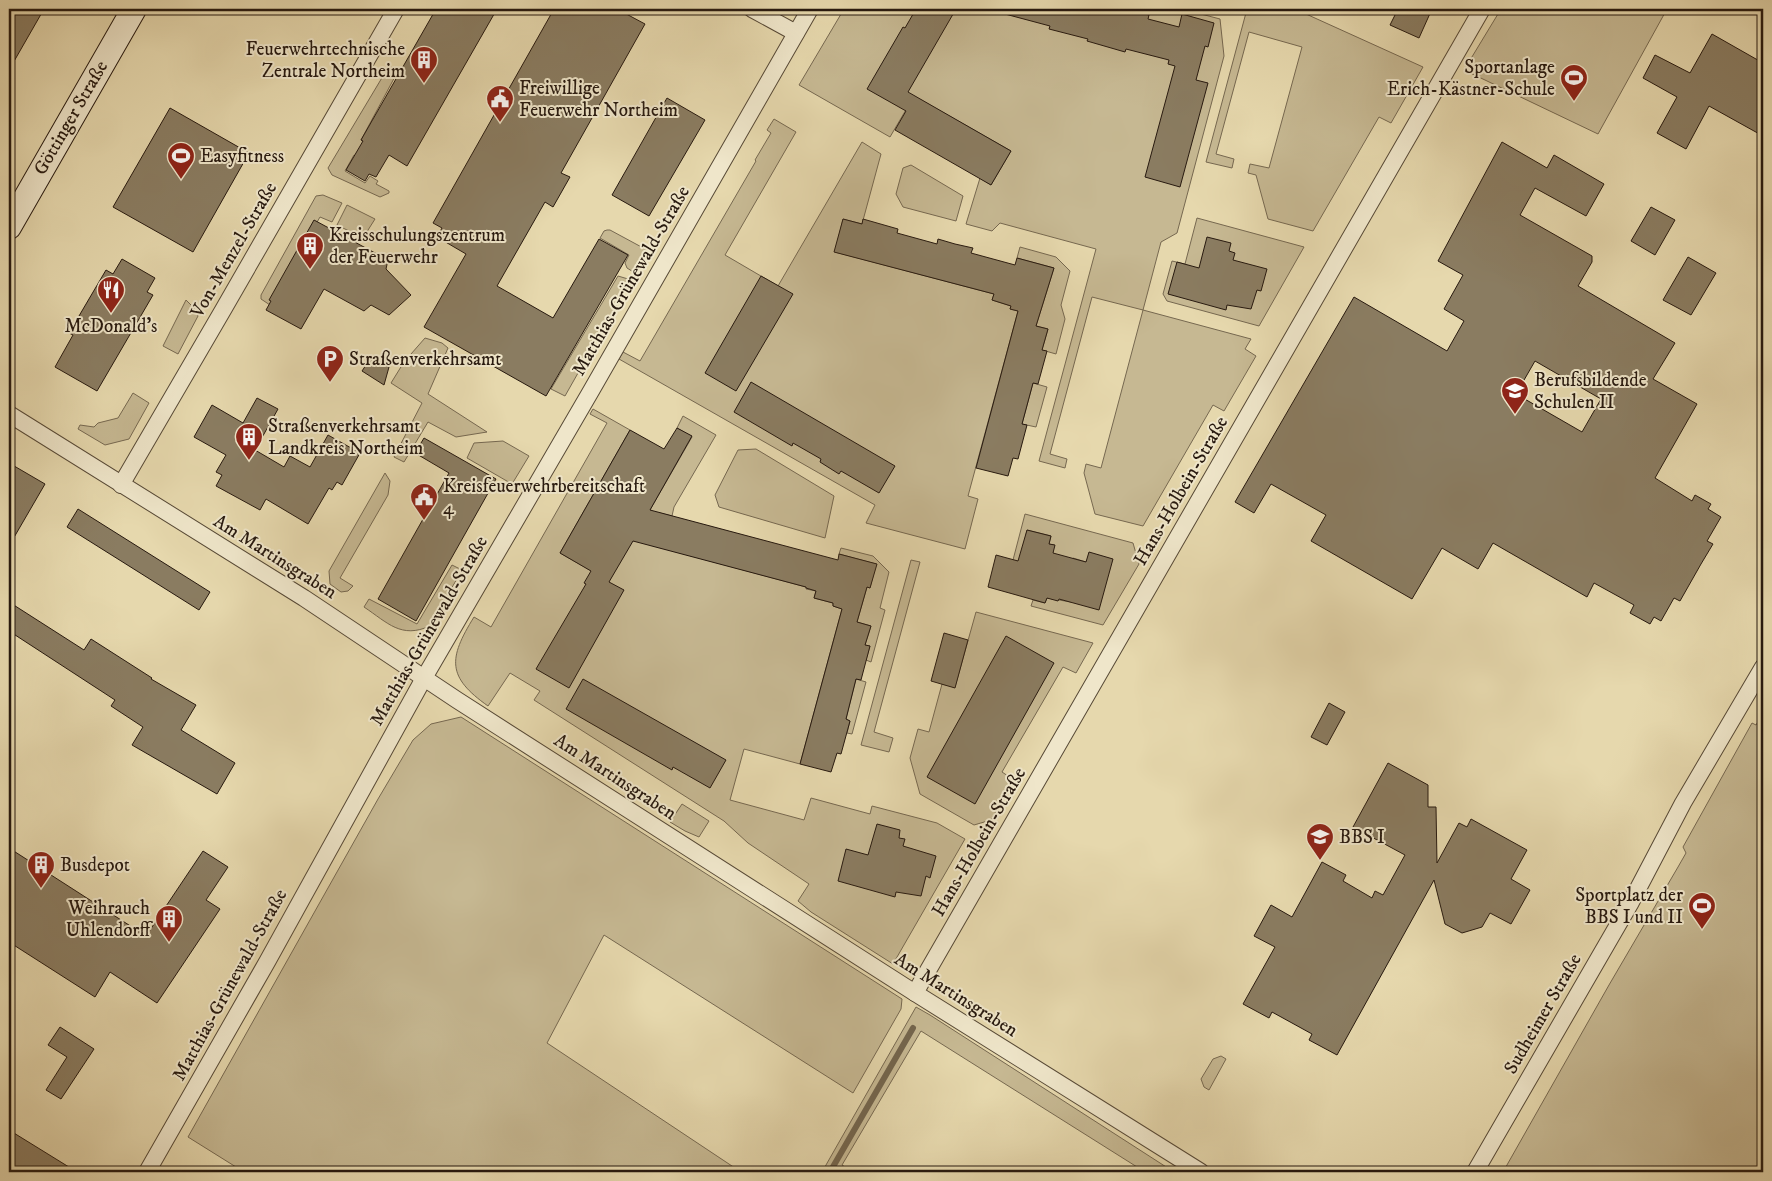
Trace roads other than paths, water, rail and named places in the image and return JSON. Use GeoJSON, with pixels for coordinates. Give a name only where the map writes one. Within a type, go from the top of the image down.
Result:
{"type":"FeatureCollection","features":[{"type":"Feature","properties":{"kind":"main road","name":"Göttinger Straße"},"geometry":{"type":"LineString","coordinates":[[9,227],[134,9]]}},
{"type":"Feature","properties":{"kind":"street","name":"Von-Menzel-Straße"},"geometry":{"type":"LineString","coordinates":[[121,485],[396,9]]}},
{"type":"Feature","properties":{"kind":"street"},"geometry":{"type":"LineString","coordinates":[[752,9],[796,33]]}},
{"type":"Feature","properties":{"kind":"street","name":"Matthias-Grünewald-Straße"},"geometry":{"type":"LineString","coordinates":[[147,1172],[267,962],[424,678],[608,363],[810,9]]}},
{"type":"Feature","properties":{"kind":"street","name":"Hans-Holbein-Straße"},"geometry":{"type":"LineString","coordinates":[[915,993],[1482,9]]}},
{"type":"Feature","properties":{"kind":"street","name":"Am Martinsgraben"},"geometry":{"type":"LineString","coordinates":[[9,414],[304,598],[424,678],[915,993],[1201,1172]]}},
{"type":"Feature","properties":{"kind":"street","name":"Sudheimer Straße"},"geometry":{"type":"LineString","coordinates":[[1476,1172],[1630,904],[1683,803],[1763,667]]}},
{"type":"Feature","properties":{"kind":"waterway"},"geometry":{"type":"LineString","coordinates":[[830,1172],[913,1028]]}},
{"type":"Feature","properties":{"kind":"place","name":"Feuerwehrtechnische Zentrale Northeim"},"geometry":{"type":"Point","coordinates":[424,84]}},
{"type":"Feature","properties":{"kind":"place","name":"Sportanlage Erich-Kästner-Schule"},"geometry":{"type":"Point","coordinates":[1574,102]}},
{"type":"Feature","properties":{"kind":"place","name":"Freiwillige Feuerwehr Northeim"},"geometry":{"type":"Point","coordinates":[500,123]}},
{"type":"Feature","properties":{"kind":"place","name":"Easyfitness"},"geometry":{"type":"Point","coordinates":[181,180]}},
{"type":"Feature","properties":{"kind":"place","name":"Kreisschulungszentrum der Feuerwehr"},"geometry":{"type":"Point","coordinates":[310,270]}},
{"type":"Feature","properties":{"kind":"place","name":"McDonald's"},"geometry":{"type":"Point","coordinates":[111,314]}},
{"type":"Feature","properties":{"kind":"place","name":"Straßenverkehrsamt"},"geometry":{"type":"Point","coordinates":[330,383]}},
{"type":"Feature","properties":{"kind":"place","name":"Berufsbildende Schulen II"},"geometry":{"type":"Point","coordinates":[1515,415]}},
{"type":"Feature","properties":{"kind":"place","name":"Straßenverkehrsamt Landkreis Northeim"},"geometry":{"type":"Point","coordinates":[249,461]}},
{"type":"Feature","properties":{"kind":"place","name":"Kreisfeuerwehrbereitschaft 4"},"geometry":{"type":"Point","coordinates":[424,521]}},
{"type":"Feature","properties":{"kind":"place","name":"BBS I"},"geometry":{"type":"Point","coordinates":[1320,861]}},
{"type":"Feature","properties":{"kind":"place","name":"Busdepot"},"geometry":{"type":"Point","coordinates":[41,889]}},
{"type":"Feature","properties":{"kind":"place","name":"Sportplatz der BBS I und II"},"geometry":{"type":"Point","coordinates":[1702,930]}},
{"type":"Feature","properties":{"kind":"place","name":"Weihrauch Uhlendorff"},"geometry":{"type":"Point","coordinates":[169,943]}}]}
